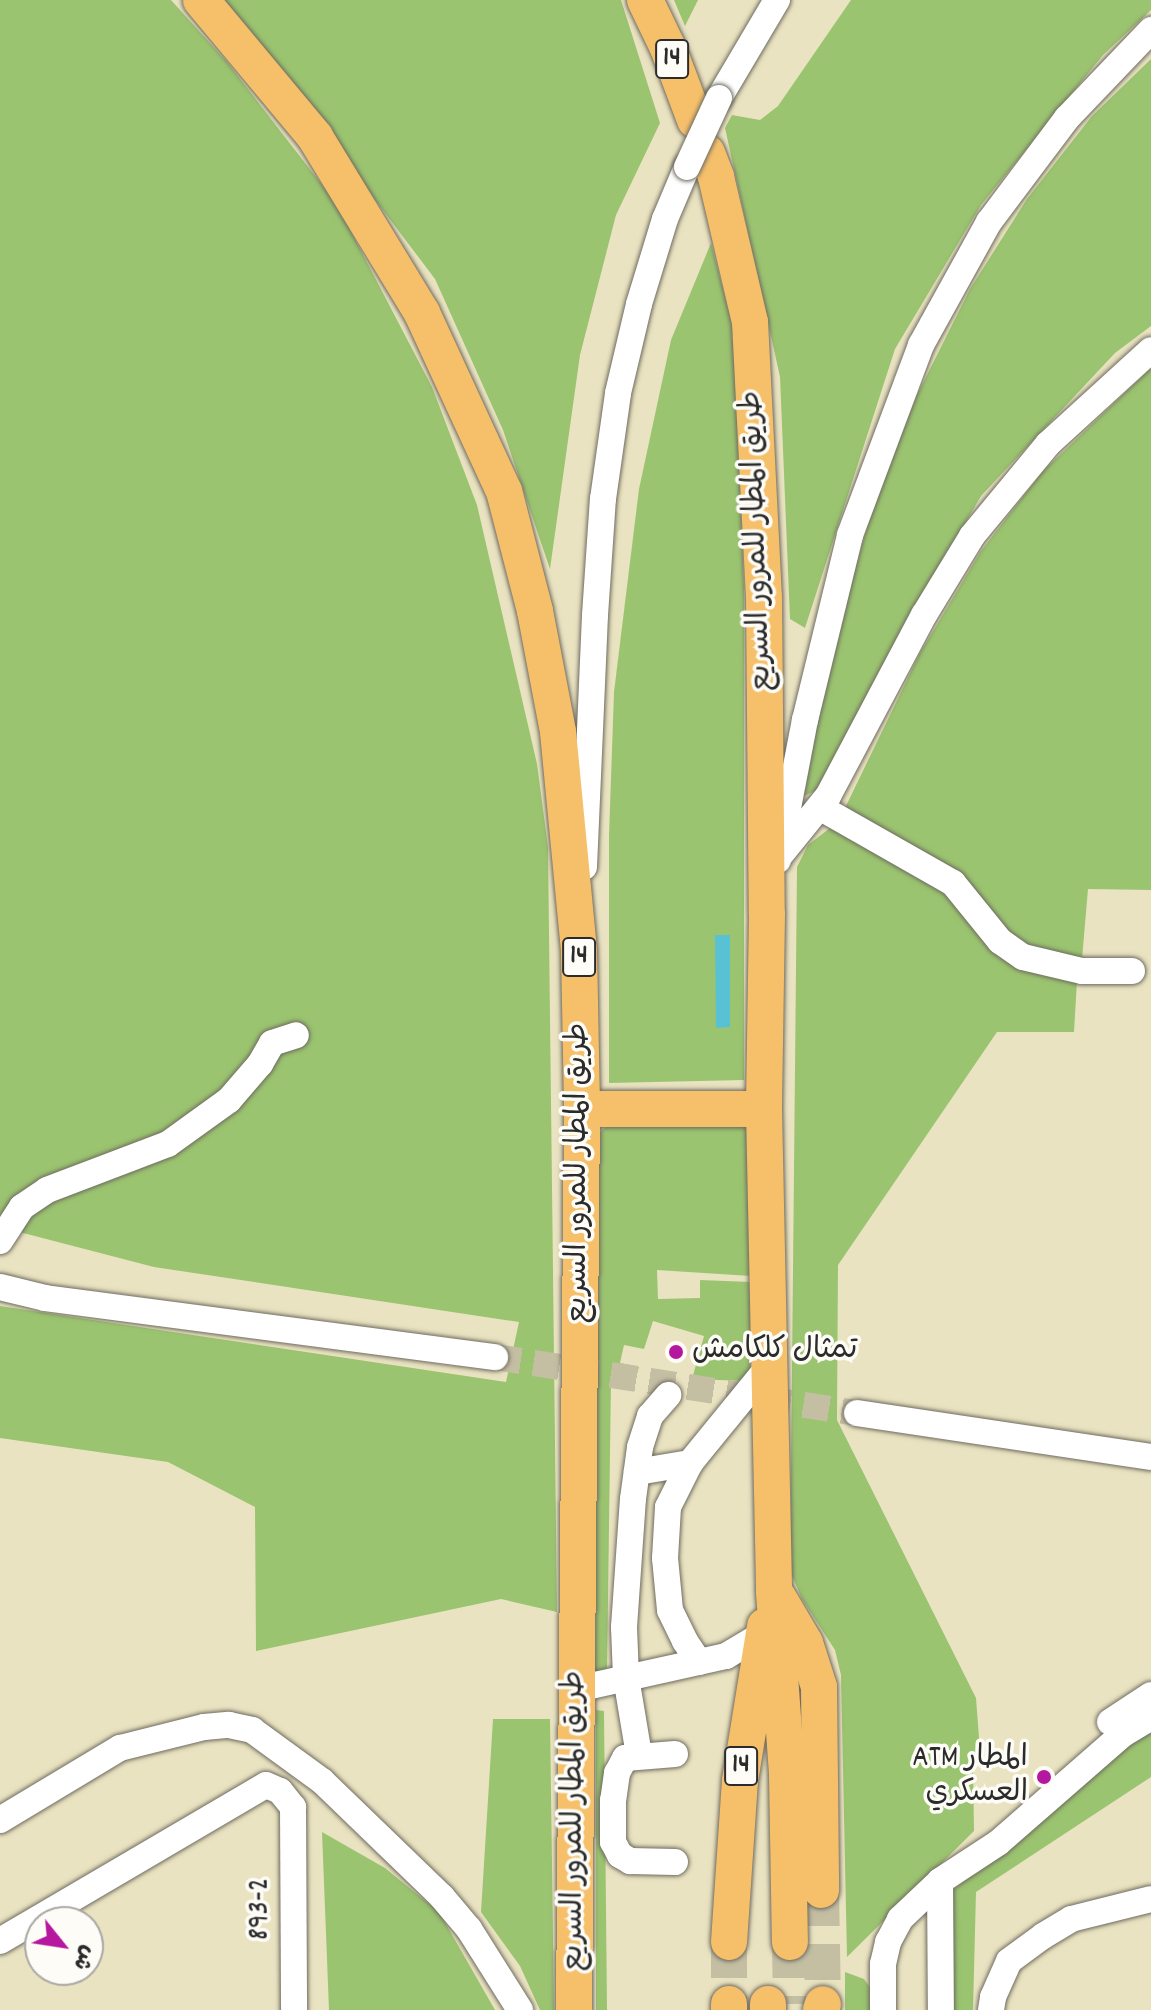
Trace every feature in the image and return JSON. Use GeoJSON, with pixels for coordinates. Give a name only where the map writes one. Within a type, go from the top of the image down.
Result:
{"type":"FeatureCollection","features":[{"type":"Feature","properties":{"kind":"highway","name":"طريق المطار للمرور السريع"},"geometry":{"type":"LineString","coordinates":[[201,0],[315,137],[422,313],[504,491],[535,611],[558,732],[579,950],[582,1109],[574,2010]]}},
{"type":"Feature","properties":{"kind":"highway","name":"طريق المطار للمرور السريع"},"geometry":{"type":"LineString","coordinates":[[645,0],[702,134],[716,177],[750,322],[764,597],[767,914],[764,1109],[774,1592],[787,1775],[779,1942],[761,1787],[748,1714]]}},
{"type":"Feature","properties":{"kind":"highway"},"geometry":{"type":"LineString","coordinates":[[582,1109],[764,1109]]}},
{"type":"Feature","properties":{"kind":"highway"},"geometry":{"type":"LineString","coordinates":[[774,1592],[805,1643],[819,1687],[821,1890]]}},
{"type":"Feature","properties":{"kind":"highway","name":"14"},"geometry":{"type":"LineString","coordinates":[[729,1942],[738,1803],[748,1714],[774,1592]]}},
{"type":"Feature","properties":{"kind":"street"},"geometry":{"type":"LineString","coordinates":[[579,950],[595,615],[603,499],[614,423],[639,304],[665,219],[702,134],[777,0]]}},
{"type":"Feature","properties":{"kind":"street"},"geometry":{"type":"LineString","coordinates":[[767,914],[805,720],[850,535],[921,345],[989,222],[1067,118],[1151,30]]}},
{"type":"Feature","properties":{"kind":"street"},"geometry":{"type":"LineString","coordinates":[[778,857],[821,808],[924,615],[972,536],[1048,444],[1151,350]]}},
{"type":"Feature","properties":{"kind":"street"},"geometry":{"type":"LineString","coordinates":[[821,808],[953,883],[1000,941],[1023,957],[1082,971],[1132,971]]}},
{"type":"Feature","properties":{"kind":"street"},"geometry":{"type":"LineString","coordinates":[[0,1241],[22,1207],[47,1190],[168,1144],[229,1100],[260,1064],[272,1043],[296,1035]]}},
{"type":"Feature","properties":{"kind":"street"},"geometry":{"type":"LineString","coordinates":[[0,1287],[45,1298],[495,1357]]}},
{"type":"Feature","properties":{"kind":"street"},"geometry":{"type":"LineString","coordinates":[[699,1662],[670,1610],[665,1558],[668,1507],[690,1463],[769,1366]]}},
{"type":"Feature","properties":{"kind":"street"},"geometry":{"type":"LineString","coordinates":[[639,1755],[626,1677],[624,1627],[637,1472],[650,1416],[668,1395]]}},
{"type":"Feature","properties":{"kind":"street"},"geometry":{"type":"LineString","coordinates":[[857,1413],[1151,1457]]}},
{"type":"Feature","properties":{"kind":"street"},"geometry":{"type":"LineString","coordinates":[[637,1472],[690,1463]]}},
{"type":"Feature","properties":{"kind":"street"},"geometry":{"type":"LineString","coordinates":[[577,1689],[726,1656],[763,1634]]}},
{"type":"Feature","properties":{"kind":"street"},"geometry":{"type":"LineString","coordinates":[[973,1856],[990,1831],[1091,1737],[1151,1695]]}},
{"type":"Feature","properties":{"kind":"street"},"geometry":{"type":"LineString","coordinates":[[883,2010],[888,1942],[900,1919],[940,1881],[973,1856],[998,1843],[1123,1734],[1151,1717]]}},
{"type":"Feature","properties":{"kind":"street"},"geometry":{"type":"LineString","coordinates":[[0,1820],[120,1748],[204,1727],[229,1725],[252,1730],[322,1781],[442,1897],[469,1929],[520,2010]]}},
{"type":"Feature","properties":{"kind":"street"},"geometry":{"type":"LineString","coordinates":[[675,1754],[625,1758],[617,1773],[613,1842],[620,1855],[630,1861],[675,1862]]}},
{"type":"Feature","properties":{"kind":"street","name":"893-2"},"geometry":{"type":"LineString","coordinates":[[0,1941],[266,1785],[280,1791],[293,1807],[294,2010]]}},
{"type":"Feature","properties":{"kind":"street"},"geometry":{"type":"LineString","coordinates":[[940,1881],[941,2010]]}},
{"type":"Feature","properties":{"kind":"street"},"geometry":{"type":"LineString","coordinates":[[991,2010],[993,1997],[1009,1961],[1043,1936],[1071,1919],[1151,1899]]}},
{"type":"Feature","properties":{"kind":"green space"},"geometry":{"type":"Polygon","coordinates":[[[0,0],[171,0],[227,62],[336,203],[432,387],[477,505],[537,764],[548,847],[557,1612],[501,1599],[256,1651],[255,1507],[168,1462],[0,1438],[0,1306],[506,1382],[519,1322],[154,1267],[0,1227],[0,0]]]}},
{"type":"Feature","properties":{"kind":"green space"},"geometry":{"type":"Polygon","coordinates":[[[224,0],[621,0],[660,123],[616,215],[580,355],[550,569],[503,430],[435,279],[224,0]]]}},
{"type":"Feature","properties":{"kind":"green space"},"geometry":{"type":"Polygon","coordinates":[[[674,0],[698,0],[685,26],[674,0]]]}},
{"type":"Feature","properties":{"kind":"green space"},"geometry":{"type":"Polygon","coordinates":[[[851,0],[1151,0],[1151,10],[1103,55],[981,205],[895,349],[805,628],[790,619],[780,377],[725,128],[732,115],[760,120],[778,106],[851,0]]]}},
{"type":"Feature","properties":{"kind":"green space"},"geometry":{"type":"Polygon","coordinates":[[[1151,59],[1151,326],[1115,353],[981,496],[893,647],[819,789],[804,796],[828,665],[871,513],[916,397],[970,289],[1027,199],[1092,116],[1151,59]]]}},
{"type":"Feature","properties":{"kind":"green space"},"geometry":{"type":"Polygon","coordinates":[[[711,243],[734,332],[744,588],[744,1080],[609,1083],[609,836],[614,692],[639,489],[671,340],[711,243]]]}},
{"type":"Feature","properties":{"kind":"green space"},"geometry":{"type":"Polygon","coordinates":[[[1151,368],[1151,890],[1088,889],[1082,959],[1034,953],[844,810],[920,653],[981,551],[1043,471],[1151,368]]]}},
{"type":"Feature","properties":{"kind":"green space"},"geometry":{"type":"Polygon","coordinates":[[[830,828],[857,836],[898,859],[1077,981],[1074,1032],[997,1032],[838,1265],[837,1420],[976,1698],[980,1751],[973,1763],[974,1831],[847,1957],[841,1675],[835,1650],[802,1599],[790,1571],[797,867],[808,845],[830,828]]]}},
{"type":"Feature","properties":{"kind":"green space"},"geometry":{"type":"Polygon","coordinates":[[[613,1121],[752,1126],[751,1276],[657,1270],[658,1299],[700,1298],[700,1280],[751,1282],[750,1372],[746,1381],[692,1379],[704,1336],[653,1321],[644,1349],[624,1345],[620,1363],[639,1367],[635,1381],[611,1380],[607,1674],[595,1674],[598,1148],[600,1132],[613,1121]]]}},
{"type":"Feature","properties":{"kind":"green space"},"geometry":{"type":"Polygon","coordinates":[[[596,1710],[604,1711],[607,2010],[596,2010],[596,1710]]]}},
{"type":"Feature","properties":{"kind":"green space"},"geometry":{"type":"Polygon","coordinates":[[[493,1719],[550,1719],[554,2010],[540,2010],[520,1966],[481,1912],[493,1719]]]}},
{"type":"Feature","properties":{"kind":"green space"},"geometry":{"type":"Polygon","coordinates":[[[1151,1730],[1151,1777],[976,1892],[973,2010],[952,2010],[953,1890],[1131,1741],[1151,1730]]]}},
{"type":"Feature","properties":{"kind":"green space"},"geometry":{"type":"Polygon","coordinates":[[[322,1832],[385,1868],[439,1912],[495,2010],[329,2010],[322,1832]]]}},
{"type":"Feature","properties":{"kind":"green space"},"geometry":{"type":"Polygon","coordinates":[[[845,1972],[864,1979],[872,1990],[874,2010],[845,2010],[845,1972]]]}},
{"type":"Feature","properties":{"kind":"water"},"geometry":{"type":"Polygon","coordinates":[[[715,935],[730,935],[730,1027],[716,1028],[715,935]]]}},
{"type":"Feature","properties":{"kind":"tunnel"},"geometry":{"type":"LineString","coordinates":[[495,1357],[857,1413]]}},
{"type":"Feature","properties":{"kind":"tunnel"},"geometry":{"type":"LineString","coordinates":[[821,1890],[823,2004]]}},
{"type":"Feature","properties":{"kind":"tunnel"},"geometry":{"type":"LineString","coordinates":[[729,1942],[729,2004]]}},
{"type":"Feature","properties":{"kind":"tunnel"},"geometry":{"type":"LineString","coordinates":[[790,1942],[791,2004]]}},
{"type":"Feature","properties":{"kind":"place","name":"تمثال كلكامش"},"geometry":{"type":"Point","coordinates":[676,1352]}},
{"type":"Feature","properties":{"kind":"place","name":"ATM المطار العسكري"},"geometry":{"type":"Point","coordinates":[1044,1777]}}]}
